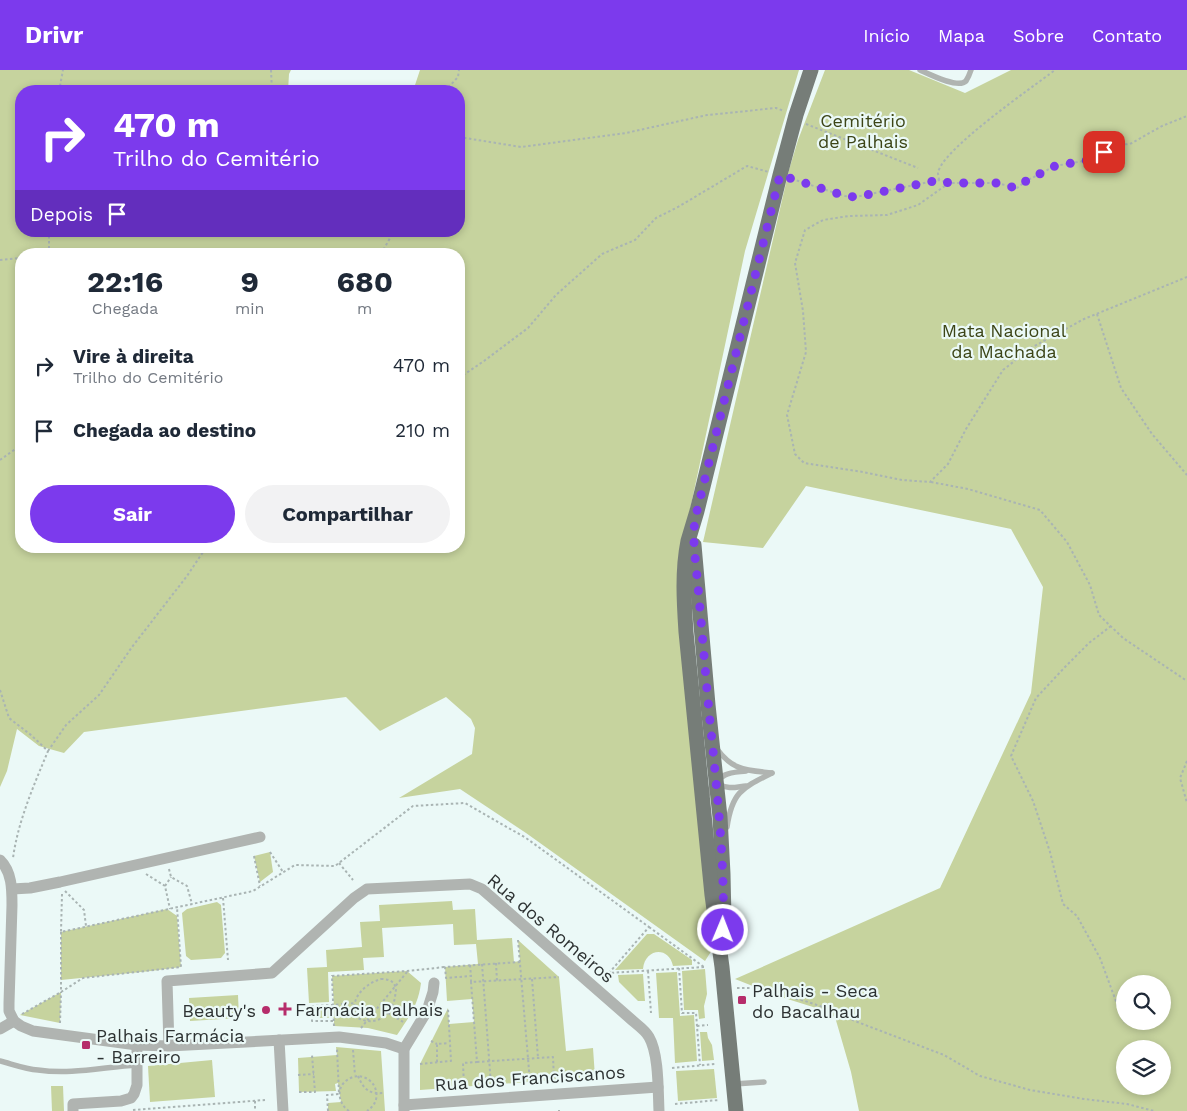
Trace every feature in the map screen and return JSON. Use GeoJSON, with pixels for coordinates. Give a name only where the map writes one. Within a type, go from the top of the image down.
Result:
{"type":"FeatureCollection","features":[{"type":"Feature","properties":{"kind":"main road"},"geometry":{"type":"LineString","coordinates":[[736,1111],[686,632],[685,564],[688,542],[780,175],[795,118],[811,70]]}},
{"type":"Feature","properties":{"kind":"main road"},"geometry":{"type":"LineString","coordinates":[[697,511],[694,528],[694,547],[720,817],[724,911],[722,967]]}},
{"type":"Feature","properties":{"kind":"street"},"geometry":{"type":"LineString","coordinates":[[12,889],[52,884],[260,837]]}},
{"type":"Feature","properties":{"kind":"street"},"geometry":{"type":"LineString","coordinates":[[3,865],[12,889],[9,1011],[17,1018],[21,1026],[33,1030],[136,1045],[169,1046],[339,1037],[386,1043],[404,1049]]}},
{"type":"Feature","properties":{"kind":"street","name":"Rua dos Romeiros"},"geometry":{"type":"LineString","coordinates":[[169,1046],[167,981],[272,973],[354,898],[367,889],[470,884],[482,889],[649,1036],[653,1047],[659,1111]]}},
{"type":"Feature","properties":{"kind":"street"},"geometry":{"type":"LineString","coordinates":[[404,1108],[404,1049],[427,1011],[434,983]]}},
{"type":"Feature","properties":{"kind":"street"},"geometry":{"type":"LineString","coordinates":[[0,1029],[17,1018]]}},
{"type":"Feature","properties":{"kind":"street"},"geometry":{"type":"LineString","coordinates":[[278,1040],[283,1111]]}},
{"type":"Feature","properties":{"kind":"street"},"geometry":{"type":"LineString","coordinates":[[73,1111],[73,1104],[121,1101],[131,1098],[137,1086],[136,1045]]}},
{"type":"Feature","properties":{"kind":"street","name":"Rua dos Franciscanos"},"geometry":{"type":"LineString","coordinates":[[404,1108],[658,1087]]}},
{"type":"Feature","properties":{"kind":"lane"},"geometry":{"type":"LineString","coordinates":[[920,70],[958,84],[967,80],[971,70]]}},
{"type":"Feature","properties":{"kind":"lane"},"geometry":{"type":"LineString","coordinates":[[696,736],[709,774],[716,782],[730,788],[747,786]]}},
{"type":"Feature","properties":{"kind":"lane"},"geometry":{"type":"LineString","coordinates":[[712,742],[720,754],[733,766],[772,773],[747,786],[737,797],[730,809],[723,874]]}},
{"type":"Feature","properties":{"kind":"lane"},"geometry":{"type":"LineString","coordinates":[[703,805],[707,793],[725,775],[753,771]]}},
{"type":"Feature","properties":{"kind":"lane"},"geometry":{"type":"LineString","coordinates":[[0,1060],[38,1070],[61,1072],[137,1065]]}},
{"type":"Feature","properties":{"kind":"lane"},"geometry":{"type":"LineString","coordinates":[[734,1084],[764,1082]]}},
{"type":"Feature","properties":{"kind":"path"},"geometry":{"type":"LineString","coordinates":[[60,85],[63,70]]}},
{"type":"Feature","properties":{"kind":"path"},"geometry":{"type":"LineString","coordinates":[[271,70],[272,85]]}},
{"type":"Feature","properties":{"kind":"path"},"geometry":{"type":"LineString","coordinates":[[451,85],[458,78],[459,70]]}},
{"type":"Feature","properties":{"kind":"path"},"geometry":{"type":"LineString","coordinates":[[939,180],[938,172],[945,159],[966,138],[1055,70]]}},
{"type":"Feature","properties":{"kind":"path"},"geometry":{"type":"LineString","coordinates":[[465,138],[521,147],[626,133],[707,115],[776,108],[804,123],[918,168]]}},
{"type":"Feature","properties":{"kind":"path"},"geometry":{"type":"LineString","coordinates":[[465,374],[528,328],[556,295],[602,254],[635,240],[656,218],[747,166],[845,196],[856,197],[939,180],[949,183],[997,183],[1016,188],[1055,166],[1095,159],[1113,145],[1130,144],[1162,126],[1187,116]]}},
{"type":"Feature","properties":{"kind":"path"},"geometry":{"type":"LineString","coordinates":[[949,183],[918,204],[887,215],[849,216],[824,220],[804,230],[795,263],[803,311],[806,352],[788,415],[795,454],[804,463],[968,489],[1040,510],[1067,542],[1090,585],[1099,615],[1123,638],[1187,682]]}},
{"type":"Feature","properties":{"kind":"path"},"geometry":{"type":"LineString","coordinates":[[0,260],[15,259]]}},
{"type":"Feature","properties":{"kind":"path"},"geometry":{"type":"LineString","coordinates":[[930,482],[948,464],[966,429],[1002,370],[1031,348],[1084,319],[1187,278]]}},
{"type":"Feature","properties":{"kind":"path"},"geometry":{"type":"LineString","coordinates":[[1097,314],[1121,388],[1152,434],[1187,475]]}},
{"type":"Feature","properties":{"kind":"path"},"geometry":{"type":"LineString","coordinates":[[0,460],[15,449]]}},
{"type":"Feature","properties":{"kind":"path"},"geometry":{"type":"LineString","coordinates":[[3,865],[13,860],[15,841],[32,790],[48,751],[66,726],[99,695],[132,647],[187,576],[202,553]]}},
{"type":"Feature","properties":{"kind":"path"},"geometry":{"type":"LineString","coordinates":[[1111,626],[1089,643],[1036,698],[1011,756],[1033,801],[1050,852],[1063,904],[1077,916],[1100,958],[1116,1001]]}},
{"type":"Feature","properties":{"kind":"path"},"geometry":{"type":"LineString","coordinates":[[0,690],[9,718],[48,751]]}},
{"type":"Feature","properties":{"kind":"path"},"geometry":{"type":"LineString","coordinates":[[1187,761],[1180,778],[1187,803]]}},
{"type":"Feature","properties":{"kind":"path"},"geometry":{"type":"LineString","coordinates":[[62,932],[253,891],[295,865],[335,866],[413,806],[465,804],[526,838],[649,927],[704,967],[609,974],[649,927]]}},
{"type":"Feature","properties":{"kind":"path"},"geometry":{"type":"LineString","coordinates":[[270,852],[284,872]]}},
{"type":"Feature","properties":{"kind":"path"},"geometry":{"type":"LineString","coordinates":[[254,856],[260,886]]}},
{"type":"Feature","properties":{"kind":"path"},"geometry":{"type":"LineString","coordinates":[[339,863],[354,880]]}},
{"type":"Feature","properties":{"kind":"path"},"geometry":{"type":"LineString","coordinates":[[165,886],[171,877],[168,864]]}},
{"type":"Feature","properties":{"kind":"path"},"geometry":{"type":"LineString","coordinates":[[140,870],[165,886],[170,909]]}},
{"type":"Feature","properties":{"kind":"path"},"geometry":{"type":"LineString","coordinates":[[171,877],[187,886],[192,904]]}},
{"type":"Feature","properties":{"kind":"path"},"geometry":{"type":"LineString","coordinates":[[60,1024],[62,888],[84,910],[86,927]]}},
{"type":"Feature","properties":{"kind":"path"},"geometry":{"type":"LineString","coordinates":[[224,898],[228,960]]}},
{"type":"Feature","properties":{"kind":"path"},"geometry":{"type":"LineString","coordinates":[[17,1018],[83,978],[181,967],[177,907]]}},
{"type":"Feature","properties":{"kind":"path"},"geometry":{"type":"LineString","coordinates":[[518,940],[530,1082]]}},
{"type":"Feature","properties":{"kind":"path"},"geometry":{"type":"LineString","coordinates":[[334,1026],[332,976],[408,972],[445,966],[520,962]]}},
{"type":"Feature","properties":{"kind":"path"},"geometry":{"type":"LineString","coordinates":[[496,963],[497,981]]}},
{"type":"Feature","properties":{"kind":"path"},"geometry":{"type":"LineString","coordinates":[[482,964],[491,1084]]}},
{"type":"Feature","properties":{"kind":"path"},"geometry":{"type":"LineString","coordinates":[[470,965],[478,1062]]}},
{"type":"Feature","properties":{"kind":"path"},"geometry":{"type":"LineString","coordinates":[[445,966],[446,978],[471,976]]}},
{"type":"Feature","properties":{"kind":"path"},"geometry":{"type":"LineString","coordinates":[[679,968],[682,1014],[696,1013],[700,1065]]}},
{"type":"Feature","properties":{"kind":"path"},"geometry":{"type":"LineString","coordinates":[[648,971],[651,1013]]}},
{"type":"Feature","properties":{"kind":"path"},"geometry":{"type":"LineString","coordinates":[[361,1028],[408,972]]}},
{"type":"Feature","properties":{"kind":"path"},"geometry":{"type":"LineString","coordinates":[[471,982],[559,977]]}},
{"type":"Feature","properties":{"kind":"path"},"geometry":{"type":"LineString","coordinates":[[532,978],[538,1058]]}},
{"type":"Feature","properties":{"kind":"path"},"geometry":{"type":"LineString","coordinates":[[381,979],[392,982],[396,986],[395,997],[388,1013],[377,1021],[365,1022],[358,1018],[355,1011],[355,1002],[366,986],[381,979]]}},
{"type":"Feature","properties":{"kind":"path"},"geometry":{"type":"LineString","coordinates":[[724,988],[753,988],[806,1001],[944,1056],[980,1076],[1030,1090],[1127,1104],[1154,1111]]}},
{"type":"Feature","properties":{"kind":"path"},"geometry":{"type":"LineString","coordinates":[[334,1021],[312,1021],[312,1006],[355,1002]]}},
{"type":"Feature","properties":{"kind":"path"},"geometry":{"type":"LineString","coordinates":[[420,1064],[451,1060],[448,1008]]}},
{"type":"Feature","properties":{"kind":"path"},"geometry":{"type":"LineString","coordinates":[[388,1013],[405,1023]]}},
{"type":"Feature","properties":{"kind":"path"},"geometry":{"type":"LineString","coordinates":[[697,1026],[708,1025]]}},
{"type":"Feature","properties":{"kind":"path"},"geometry":{"type":"LineString","coordinates":[[431,1041],[437,1044],[450,1042]]}},
{"type":"Feature","properties":{"kind":"path"},"geometry":{"type":"LineString","coordinates":[[437,1044],[438,1062]]}},
{"type":"Feature","properties":{"kind":"path"},"geometry":{"type":"LineString","coordinates":[[336,1047],[339,1094],[342,1105],[349,1111]]}},
{"type":"Feature","properties":{"kind":"path"},"geometry":{"type":"LineString","coordinates":[[353,1048],[356,1076],[370,1092],[376,1094],[384,1093]]}},
{"type":"Feature","properties":{"kind":"path"},"geometry":{"type":"LineString","coordinates":[[299,1092],[315,1092],[312,1055]]}},
{"type":"Feature","properties":{"kind":"path"},"geometry":{"type":"LineString","coordinates":[[464,1086],[463,1063],[528,1058],[553,1057],[554,1080]]}},
{"type":"Feature","properties":{"kind":"path"},"geometry":{"type":"LineString","coordinates":[[672,1068],[715,1064]]}},
{"type":"Feature","properties":{"kind":"path"},"geometry":{"type":"LineString","coordinates":[[298,1074],[314,1074]]}},
{"type":"Feature","properties":{"kind":"path"},"geometry":{"type":"LineString","coordinates":[[339,1094],[344,1082],[349,1078],[356,1076],[367,1078],[372,1082],[376,1094],[373,1106],[367,1111]]}},
{"type":"Feature","properties":{"kind":"path"},"geometry":{"type":"LineString","coordinates":[[328,1111],[327,1095],[339,1094]]}},
{"type":"Feature","properties":{"kind":"path"},"geometry":{"type":"LineString","coordinates":[[132,1110],[265,1100]]}},
{"type":"Feature","properties":{"kind":"path"},"geometry":{"type":"LineString","coordinates":[[675,1104],[719,1100]]}},
{"type":"Feature","properties":{"kind":"path"},"geometry":{"type":"LineString","coordinates":[[254,1101],[255,1111]]}},
{"type":"Feature","properties":{"kind":"green space"},"geometry":{"type":"Polygon","coordinates":[[[0,70],[291,70],[288,85],[15,85],[15,237],[465,237],[465,85],[415,85],[420,70],[799,70],[745,251],[677,571],[712,950],[705,961],[526,833],[460,789],[399,798],[472,754],[475,728],[471,719],[446,697],[380,731],[346,697],[84,732],[64,753],[39,746],[17,729],[7,771],[0,787],[0,70]]]}},
{"type":"Feature","properties":{"kind":"green space","name":"Mata Nacional da Machada"},"geometry":{"type":"Polygon","coordinates":[[[825,70],[909,70],[965,93],[1011,70],[1187,70],[1187,1111],[859,1111],[851,1072],[835,1017],[813,1007],[735,979],[940,888],[1031,693],[1043,587],[1011,529],[806,486],[763,548],[703,542],[789,170],[798,140],[825,70]]]}},
{"type":"Feature","properties":{"kind":"green space"},"geometry":{"type":"Polygon","coordinates":[[[270,852],[273,872],[260,882],[254,856],[270,852]]]}},
{"type":"Feature","properties":{"kind":"green space"},"geometry":{"type":"Polygon","coordinates":[[[452,901],[453,910],[475,909],[477,940],[512,938],[514,962],[520,961],[518,940],[559,977],[566,1051],[593,1048],[595,1077],[420,1090],[420,1064],[448,1008],[449,1024],[474,1022],[472,999],[447,1001],[445,967],[478,964],[476,944],[454,945],[453,924],[382,928],[384,957],[363,958],[364,970],[328,972],[329,1002],[309,1003],[307,968],[327,967],[326,950],[362,947],[360,922],[380,921],[379,905],[452,901]]]}},
{"type":"Feature","properties":{"kind":"green space"},"geometry":{"type":"Polygon","coordinates":[[[217,902],[221,905],[225,953],[221,958],[191,960],[186,956],[182,913],[187,909],[217,902]]]}},
{"type":"Feature","properties":{"kind":"green space"},"geometry":{"type":"Polygon","coordinates":[[[167,909],[177,916],[181,967],[61,980],[61,932],[167,909]]]}},
{"type":"Feature","properties":{"kind":"green space"},"geometry":{"type":"Polygon","coordinates":[[[647,934],[654,934],[692,960],[692,965],[673,966],[667,955],[657,952],[648,957],[643,969],[615,970],[647,934]]]}},
{"type":"Feature","properties":{"kind":"green space"},"geometry":{"type":"Polygon","coordinates":[[[705,969],[707,994],[704,1006],[705,1018],[699,1019],[698,1010],[684,1010],[682,971],[705,969]]]}},
{"type":"Feature","properties":{"kind":"green space"},"geometry":{"type":"Polygon","coordinates":[[[407,971],[421,983],[420,991],[409,1017],[397,1035],[368,1028],[334,1026],[334,1018],[314,1018],[314,1007],[334,1007],[332,976],[407,971]]]}},
{"type":"Feature","properties":{"kind":"green space"},"geometry":{"type":"Polygon","coordinates":[[[677,972],[680,1016],[694,1015],[697,1061],[675,1063],[673,1018],[659,1018],[656,973],[677,972]]]}},
{"type":"Feature","properties":{"kind":"green space"},"geometry":{"type":"Polygon","coordinates":[[[643,974],[645,1001],[638,1001],[619,982],[618,975],[643,974]]]}},
{"type":"Feature","properties":{"kind":"green space"},"geometry":{"type":"Polygon","coordinates":[[[61,992],[60,1023],[20,1015],[61,992]]]}},
{"type":"Feature","properties":{"kind":"green space"},"geometry":{"type":"Polygon","coordinates":[[[238,995],[239,1018],[190,1021],[189,998],[238,995]]]}},
{"type":"Feature","properties":{"kind":"green space"},"geometry":{"type":"Polygon","coordinates":[[[700,1032],[707,1032],[712,1045],[714,1060],[702,1061],[700,1032]]]}},
{"type":"Feature","properties":{"kind":"green space"},"geometry":{"type":"Polygon","coordinates":[[[336,1047],[381,1051],[385,1111],[328,1111],[328,1103],[341,1102],[338,1083],[335,1084],[336,1091],[299,1092],[298,1058],[337,1055],[336,1047]]]}},
{"type":"Feature","properties":{"kind":"green space"},"geometry":{"type":"Polygon","coordinates":[[[212,1060],[215,1097],[150,1102],[148,1066],[212,1060]]]}},
{"type":"Feature","properties":{"kind":"green space"},"geometry":{"type":"Polygon","coordinates":[[[714,1069],[717,1098],[678,1101],[676,1071],[714,1069]]]}},
{"type":"Feature","properties":{"kind":"green space"},"geometry":{"type":"Polygon","coordinates":[[[51,1086],[63,1086],[64,1111],[52,1111],[51,1086]]]}},
{"type":"Feature","properties":{"kind":"place","name":"Palhais - Seca do Bacalhau"},"geometry":{"type":"Point","coordinates":[742,1000]}},
{"type":"Feature","properties":{"kind":"place","name":"Farmácia Palhais"},"geometry":{"type":"Point","coordinates":[285,1009]}},
{"type":"Feature","properties":{"kind":"place","name":"Beauty's"},"geometry":{"type":"Point","coordinates":[266,1010]}},
{"type":"Feature","properties":{"kind":"place","name":"Palhais Farmácia - Barreiro"},"geometry":{"type":"Point","coordinates":[86,1045]}},
{"type":"Feature","properties":{"kind":"route"},"geometry":{"type":"LineString","coordinates":[[723,930],[724,911],[720,817],[708,705],[694,528],[780,175],[845,196],[856,197],[939,180],[949,183],[997,183],[1016,188],[1055,166],[1095,159],[1104,152]]}},
{"type":"Feature","properties":{"kind":"park label","name":"Cemitério de Palhais"},"geometry":{"type":"Point","coordinates":[863,130]}}]}
